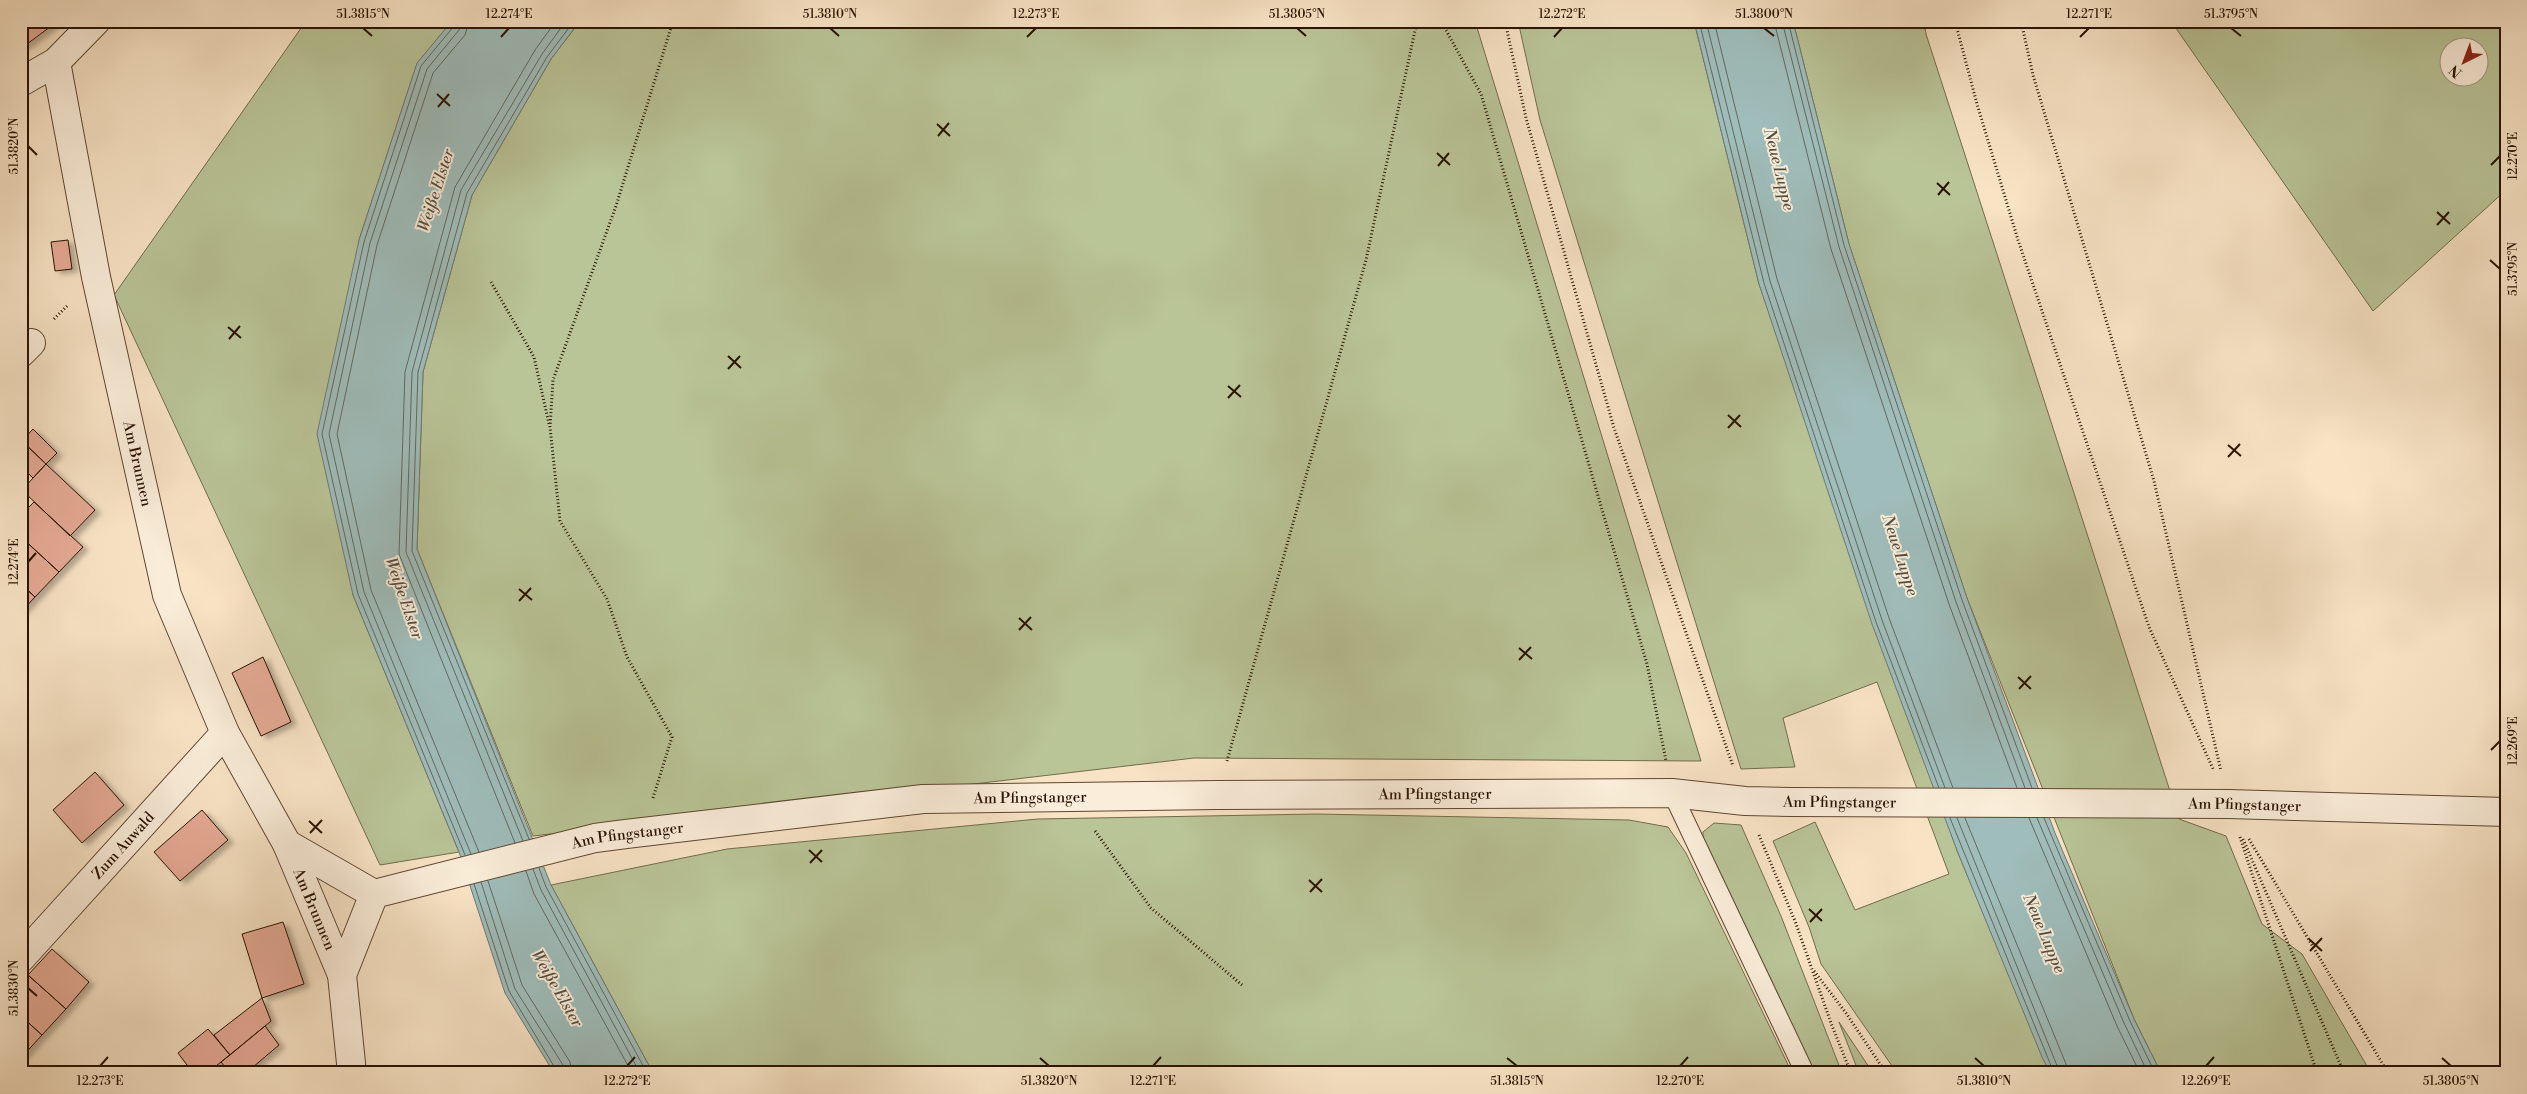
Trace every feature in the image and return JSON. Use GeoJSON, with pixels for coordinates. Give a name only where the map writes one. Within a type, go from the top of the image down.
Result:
{"type":"FeatureCollection","features":[{"type":"Feature","properties":{"kind":"street"},"geometry":{"type":"LineString","coordinates":[[21,82],[56,62],[96,21]]}},
{"type":"Feature","properties":{"kind":"street","name":"Am Brunnen"},"geometry":{"type":"LineString","coordinates":[[56,62],[96,278],[167,595],[225,733],[287,844],[342,975],[352,1073]]}},
{"type":"Feature","properties":{"kind":"street","name":"Zum Auwald"},"geometry":{"type":"LineString","coordinates":[[21,958],[225,733]]}},
{"type":"Feature","properties":{"kind":"street","name":"Am Pfingstanger"},"geometry":{"type":"LineString","coordinates":[[374,894],[595,838],[923,799],[1217,794],[1672,794],[1745,801],[1791,802],[2191,806],[2229,804],[2506,812]]}},
{"type":"Feature","properties":{"kind":"street","name":"Am Brunnen"},"geometry":{"type":"LineString","coordinates":[[287,844],[374,894],[342,975]]}},
{"type":"Feature","properties":{"kind":"lane"},"geometry":{"type":"LineString","coordinates":[[1672,794],[1805,1073]]}},
{"type":"Feature","properties":{"kind":"path"},"geometry":{"type":"LineString","coordinates":[[550,427],[553,380],[616,206],[673,21]]}},
{"type":"Feature","properties":{"kind":"path"},"geometry":{"type":"LineString","coordinates":[[1217,794],[1366,260],[1417,21]]}},
{"type":"Feature","properties":{"kind":"path"},"geometry":{"type":"LineString","coordinates":[[1441,21],[1481,94],[1647,664],[1672,794]]}},
{"type":"Feature","properties":{"kind":"path"},"geometry":{"type":"LineString","coordinates":[[1505,21],[1526,118],[1614,428],[1745,801],[1795,921],[1851,1073]]}},
{"type":"Feature","properties":{"kind":"path"},"geometry":{"type":"LineString","coordinates":[[1954,21],[2018,240],[2149,627],[2229,804],[2344,1073]]}},
{"type":"Feature","properties":{"kind":"path"},"geometry":{"type":"LineString","coordinates":[[2020,21],[2033,75],[2154,481],[2229,804],[2316,1073]]}},
{"type":"Feature","properties":{"kind":"path"},"geometry":{"type":"LineString","coordinates":[[26,348],[96,278]]}},
{"type":"Feature","properties":{"kind":"path"},"geometry":{"type":"LineString","coordinates":[[491,282],[534,357],[550,427],[560,521],[607,598],[627,657],[672,737],[643,832]]}},
{"type":"Feature","properties":{"kind":"path"},"geometry":{"type":"LineString","coordinates":[[1070,797],[1151,908],[1242,985]]}},
{"type":"Feature","properties":{"kind":"path"},"geometry":{"type":"LineString","coordinates":[[2229,804],[2388,1073]]}},
{"type":"Feature","properties":{"kind":"path"},"geometry":{"type":"LineString","coordinates":[[1812,969],[1846,1013],[1886,1073]]}},
{"type":"Feature","properties":{"kind":"green space"},"geometry":{"type":"Polygon","coordinates":[[[306,21],[452,21],[417,64],[359,240],[353,595],[459,852],[380,865],[114,295],[306,21]]]}},
{"type":"Feature","properties":{"kind":"green space"},"geometry":{"type":"Polygon","coordinates":[[[580,21],[1475,21],[1701,761],[1194,758],[533,836],[417,549],[423,372],[472,195],[551,59],[580,21]]]}},
{"type":"Feature","properties":{"kind":"green space"},"geometry":{"type":"Polygon","coordinates":[[[1518,21],[1694,21],[1759,284],[1958,853],[2050,1073],[1897,1073],[1821,964],[1809,927],[1773,841],[1815,822],[1855,910],[1949,874],[1877,682],[1783,718],[1795,767],[1741,769],[1540,120],[1518,21]]]}},
{"type":"Feature","properties":{"kind":"green space"},"geometry":{"type":"Polygon","coordinates":[[[1793,21],[1924,21],[1926,34],[2179,819],[2226,836],[2262,924],[2302,954],[2371,1073],[2161,1073],[2134,1019],[1967,598],[1849,244],[1793,21]]]}},
{"type":"Feature","properties":{"kind":"green space"},"geometry":{"type":"Polygon","coordinates":[[[2175,21],[2506,21],[2506,190],[2373,311],[2173,24],[2175,21]]]}},
{"type":"Feature","properties":{"kind":"green space"},"geometry":{"type":"Polygon","coordinates":[[[1316,814],[1629,820],[1668,827],[1686,853],[1792,1073],[653,1073],[551,885],[727,849],[1038,819],[1316,814]]]}},
{"type":"Feature","properties":{"kind":"green space"},"geometry":{"type":"Polygon","coordinates":[[[1714,823],[1741,825],[1781,916],[1842,1073],[1813,1073],[1703,844],[1703,832],[1714,823]]]}},
{"type":"Feature","properties":{"kind":"green space"},"geometry":{"type":"Polygon","coordinates":[[[1839,1022],[1873,1073],[1859,1073],[1839,1022]]]}},
{"type":"Feature","properties":{"kind":"water","name":"Weiße Elster"},"geometry":{"type":"Polygon","coordinates":[[[452,21],[580,21],[551,59],[472,195],[423,372],[417,549],[551,885],[653,1073],[554,1073],[505,993],[459,852],[353,595],[317,434],[359,240],[417,63],[452,21]]]}},
{"type":"Feature","properties":{"kind":"water","name":"Neue Luppe"},"geometry":{"type":"Polygon","coordinates":[[[1694,21],[1793,21],[1849,244],[1967,598],[2055,833],[2134,1019],[2161,1073],[2050,1073],[2042,1057],[1958,853],[1872,624],[1759,284],[1694,21]]]}},
{"type":"Feature","properties":{"kind":"building"},"geometry":{"type":"Polygon","coordinates":[[[21,21],[58,21],[27,44],[21,35],[21,21]]]}},
{"type":"Feature","properties":{"kind":"building"},"geometry":{"type":"Polygon","coordinates":[[[21,35],[27,44],[21,48],[21,35]]]}},
{"type":"Feature","properties":{"kind":"building"},"geometry":{"type":"Polygon","coordinates":[[[68,240],[72,269],[55,271],[51,242],[68,240]]]}},
{"type":"Feature","properties":{"kind":"building"},"geometry":{"type":"Polygon","coordinates":[[[33,429],[57,453],[46,464],[22,441],[33,429]]]}},
{"type":"Feature","properties":{"kind":"building"},"geometry":{"type":"Polygon","coordinates":[[[22,441],[46,464],[33,478],[21,466],[22,441]]]}},
{"type":"Feature","properties":{"kind":"building"},"geometry":{"type":"Polygon","coordinates":[[[46,464],[95,510],[70,536],[22,490],[46,464]]]}},
{"type":"Feature","properties":{"kind":"building"},"geometry":{"type":"Polygon","coordinates":[[[34,502],[83,547],[59,572],[21,537],[21,515],[34,502]]]}},
{"type":"Feature","properties":{"kind":"building"},"geometry":{"type":"Polygon","coordinates":[[[21,537],[59,572],[35,597],[21,584],[21,537]]]}},
{"type":"Feature","properties":{"kind":"building"},"geometry":{"type":"Polygon","coordinates":[[[21,584],[35,597],[21,612],[21,584]]]}},
{"type":"Feature","properties":{"kind":"building"},"geometry":{"type":"Polygon","coordinates":[[[263,657],[291,722],[261,736],[232,673],[263,657]]]}},
{"type":"Feature","properties":{"kind":"building"},"geometry":{"type":"Polygon","coordinates":[[[95,772],[124,805],[82,843],[53,810],[95,772]]]}},
{"type":"Feature","properties":{"kind":"building"},"geometry":{"type":"Polygon","coordinates":[[[202,810],[228,840],[180,881],[154,852],[202,810]]]}},
{"type":"Feature","properties":{"kind":"building"},"geometry":{"type":"Polygon","coordinates":[[[283,922],[304,984],[262,998],[242,934],[283,922]]]}},
{"type":"Feature","properties":{"kind":"building"},"geometry":{"type":"Polygon","coordinates":[[[52,949],[89,982],[66,1009],[28,975],[52,949]]]}},
{"type":"Feature","properties":{"kind":"building"},"geometry":{"type":"Polygon","coordinates":[[[28,975],[66,1009],[42,1035],[21,1016],[21,983],[28,975]]]}},
{"type":"Feature","properties":{"kind":"building"},"geometry":{"type":"Polygon","coordinates":[[[262,998],[271,1021],[230,1055],[214,1035],[262,998]]]}},
{"type":"Feature","properties":{"kind":"building"},"geometry":{"type":"Polygon","coordinates":[[[21,1016],[42,1035],[21,1058],[21,1016]]]}},
{"type":"Feature","properties":{"kind":"building"},"geometry":{"type":"Polygon","coordinates":[[[265,1026],[279,1045],[246,1073],[230,1073],[221,1062],[265,1026]]]}},
{"type":"Feature","properties":{"kind":"building"},"geometry":{"type":"Polygon","coordinates":[[[208,1029],[230,1055],[207,1073],[193,1073],[178,1053],[208,1029]]]}}]}
